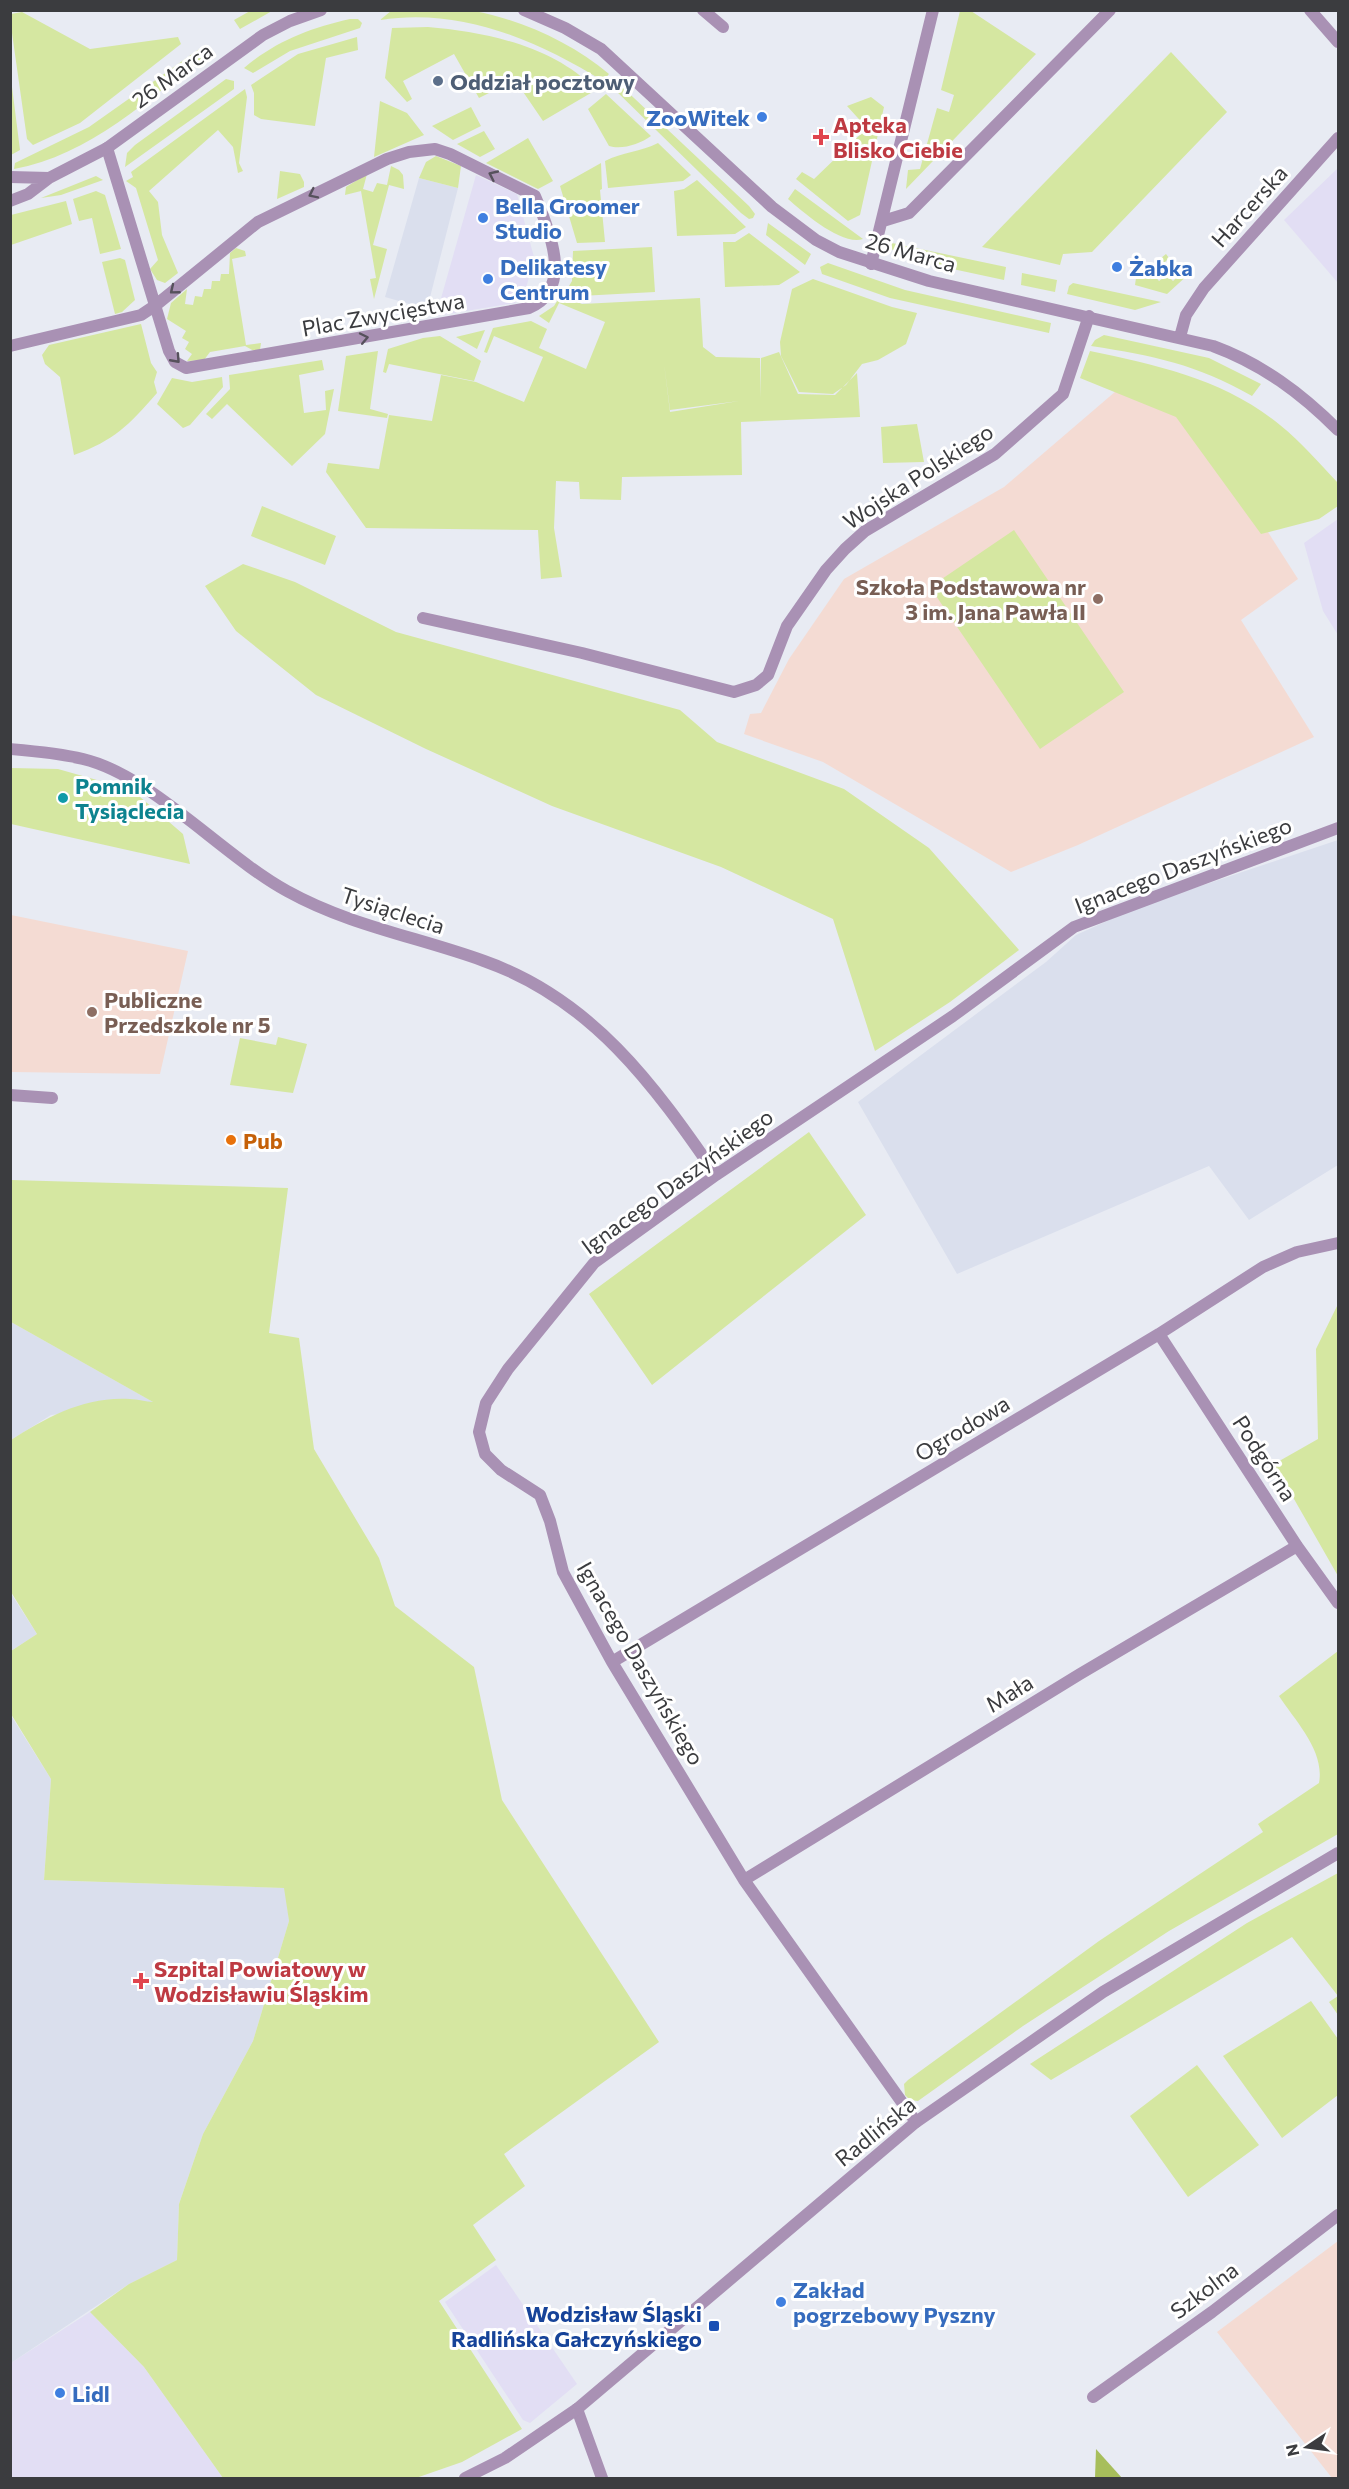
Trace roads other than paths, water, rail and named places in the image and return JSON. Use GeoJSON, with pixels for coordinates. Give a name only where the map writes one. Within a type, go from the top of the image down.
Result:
{"type":"FeatureCollection","features":[{"type":"Feature","properties":{"kind":"street","name":"26 Marca"},"geometry":{"type":"LineString","coordinates":[[10,201],[35,190],[49,178],[107,148],[263,35],[290,21],[321,10]]}},
{"type":"Feature","properties":{"kind":"street","name":"26 Marca"},"geometry":{"type":"LineString","coordinates":[[524,10],[565,28],[601,49],[789,220],[827,246],[871,264],[929,281],[1180,337],[1226,351],[1266,370],[1304,397],[1338,430]]}},
{"type":"Feature","properties":{"kind":"street"},"geometry":{"type":"LineString","coordinates":[[703,10],[723,27]]}},
{"type":"Feature","properties":{"kind":"street"},"geometry":{"type":"LineString","coordinates":[[871,264],[933,10]]}},
{"type":"Feature","properties":{"kind":"street"},"geometry":{"type":"LineString","coordinates":[[883,221],[909,213],[1110,10]]}},
{"type":"Feature","properties":{"kind":"street"},"geometry":{"type":"LineString","coordinates":[[1310,10],[1338,42]]}},
{"type":"Feature","properties":{"kind":"street","name":"Harcerska"},"geometry":{"type":"LineString","coordinates":[[1180,337],[1186,315],[1204,288],[1338,138]]}},
{"type":"Feature","properties":{"kind":"street","name":"Plac Zwycięstwa"},"geometry":{"type":"LineString","coordinates":[[107,148],[169,351],[175,362],[186,368],[195,369],[529,308],[542,303],[550,293],[556,266],[535,196],[450,154],[435,149],[421,150],[387,159],[258,222],[156,305]]}},
{"type":"Feature","properties":{"kind":"street","name":"26 Marca"},"geometry":{"type":"LineString","coordinates":[[10,177],[49,178]]}},
{"type":"Feature","properties":{"kind":"street"},"geometry":{"type":"LineString","coordinates":[[10,346],[131,319],[156,305]]}},
{"type":"Feature","properties":{"kind":"street","name":"Wojska Polskiego"},"geometry":{"type":"LineString","coordinates":[[423,618],[592,655],[734,692],[756,686],[768,675],[786,626],[826,570],[845,549],[865,531],[995,454],[1063,394],[1089,316]]}},
{"type":"Feature","properties":{"kind":"street","name":"Tysiąclecia"},"geometry":{"type":"LineString","coordinates":[[10,749],[84,759],[118,772],[286,891],[335,915],[483,960],[545,988],[627,1057],[661,1095],[716,1176]]}},
{"type":"Feature","properties":{"kind":"street","name":"Ignacego Daszyńskiego"},"geometry":{"type":"LineString","coordinates":[[916,2122],[744,1880],[612,1662],[563,1572],[550,1521],[540,1495],[485,1454],[479,1432],[486,1403],[508,1369],[594,1263],[716,1176],[953,1016],[1074,927],[1338,828]]}},
{"type":"Feature","properties":{"kind":"street"},"geometry":{"type":"LineString","coordinates":[[10,1095],[52,1098]]}},
{"type":"Feature","properties":{"kind":"street","name":"Ogrodowa"},"geometry":{"type":"LineString","coordinates":[[612,1662],[1159,1334],[1263,1267],[1297,1252],[1338,1243]]}},
{"type":"Feature","properties":{"kind":"street","name":"Podgórna"},"geometry":{"type":"LineString","coordinates":[[1159,1334],[1297,1546],[1338,1602]]}},
{"type":"Feature","properties":{"kind":"street","name":"Mała"},"geometry":{"type":"LineString","coordinates":[[744,1880],[1080,1674],[1297,1546]]}},
{"type":"Feature","properties":{"kind":"street","name":"Radlińska"},"geometry":{"type":"LineString","coordinates":[[465,2478],[505,2458],[577,2409],[916,2122],[1103,1992],[1338,1853]]}},
{"type":"Feature","properties":{"kind":"street","name":"Szkolna"},"geometry":{"type":"LineString","coordinates":[[1093,2397],[1212,2312],[1338,2215]]}},
{"type":"Feature","properties":{"kind":"street"},"geometry":{"type":"LineString","coordinates":[[577,2409],[602,2478]]}},
{"type":"Feature","properties":{"kind":"place","name":"Oddział pocztowy"},"geometry":{"type":"Point","coordinates":[438,81]}},
{"type":"Feature","properties":{"kind":"place","name":"ZooWitek"},"geometry":{"type":"Point","coordinates":[762,117]}},
{"type":"Feature","properties":{"kind":"place","name":"Apteka Blisko Ciebie"},"geometry":{"type":"Point","coordinates":[821,137]}},
{"type":"Feature","properties":{"kind":"place","name":"Bella Groomer Studio"},"geometry":{"type":"Point","coordinates":[483,218]}},
{"type":"Feature","properties":{"kind":"place","name":"Żabka"},"geometry":{"type":"Point","coordinates":[1117,267]}},
{"type":"Feature","properties":{"kind":"place","name":"Delikatesy Centrum"},"geometry":{"type":"Point","coordinates":[488,279]}},
{"type":"Feature","properties":{"kind":"place","name":"Szkoła Podstawowa nr 3 im. Jana Pawła II"},"geometry":{"type":"Point","coordinates":[1098,599]}},
{"type":"Feature","properties":{"kind":"place","name":"Pomnik Tysiąclecia"},"geometry":{"type":"Point","coordinates":[63,798]}},
{"type":"Feature","properties":{"kind":"place","name":"Publiczne Przedszkole nr 5"},"geometry":{"type":"Point","coordinates":[92,1012]}},
{"type":"Feature","properties":{"kind":"place","name":"Pub"},"geometry":{"type":"Point","coordinates":[231,1140]}},
{"type":"Feature","properties":{"kind":"place","name":"Szpital Powiatowy w Wodzisławiu Śląskim"},"geometry":{"type":"Point","coordinates":[141,1981]}},
{"type":"Feature","properties":{"kind":"place","name":"Zakład pogrzebowy Pyszny"},"geometry":{"type":"Point","coordinates":[781,2302]}},
{"type":"Feature","properties":{"kind":"place","name":"Wodzisław Śląski Radlińska Gałczyńskiego"},"geometry":{"type":"Point","coordinates":[714,2326]}},
{"type":"Feature","properties":{"kind":"place","name":"Lidl"},"geometry":{"type":"Point","coordinates":[60,2393]}}]}
